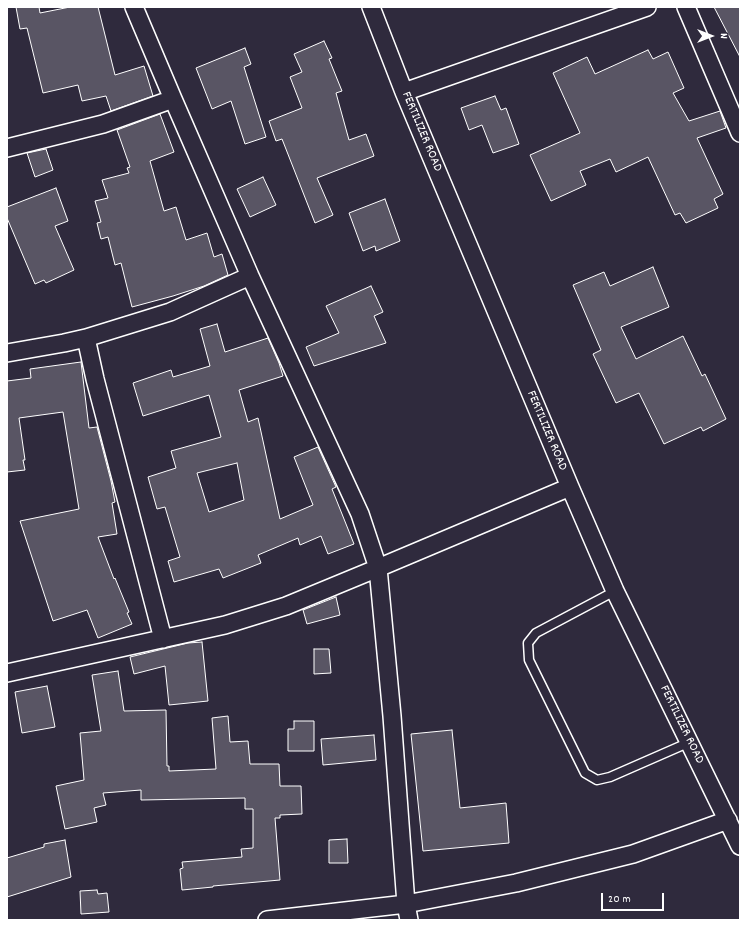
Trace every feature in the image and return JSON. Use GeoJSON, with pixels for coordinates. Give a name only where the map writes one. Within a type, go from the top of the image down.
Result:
{"type":"FeatureCollection","features":[{"type":"Feature","properties":{"kind":"street"},"geometry":{"type":"LineString","coordinates":[[134,7],[250,276],[360,514],[378,568],[392,716],[407,912]]}},
{"type":"Feature","properties":{"kind":"street","name":"FERTILIZER ROAD"},"geometry":{"type":"LineString","coordinates":[[371,7],[404,92],[615,592],[740,846]]}},
{"type":"Feature","properties":{"kind":"street"},"geometry":{"type":"LineString","coordinates":[[404,92],[648,7]]}},
{"type":"Feature","properties":{"kind":"street"},"geometry":{"type":"LineString","coordinates":[[686,7],[740,133]]}},
{"type":"Feature","properties":{"kind":"street"},"geometry":{"type":"LineString","coordinates":[[7,148],[103,124],[173,99]]}},
{"type":"Feature","properties":{"kind":"street"},"geometry":{"type":"LineString","coordinates":[[7,353],[64,344],[170,312],[250,276]]}},
{"type":"Feature","properties":{"kind":"street"},"geometry":{"type":"LineString","coordinates":[[86,338],[95,379],[163,639]]}},
{"type":"Feature","properties":{"kind":"street"},"geometry":{"type":"LineString","coordinates":[[7,673],[226,625],[286,606],[570,487]]}},
{"type":"Feature","properties":{"kind":"street"},"geometry":{"type":"LineString","coordinates":[[275,920],[407,912],[633,854],[728,820]]}},
{"type":"Feature","properties":{"kind":"lane"},"geometry":{"type":"LineString","coordinates":[[615,592],[536,633],[528,643],[529,660],[585,773],[597,780],[610,777],[690,742]]}},
{"type":"Feature","properties":{"kind":"building"},"geometry":{"type":"Polygon","coordinates":[[[16,7],[39,7],[40,13],[70,7],[98,7],[115,75],[144,66],[153,96],[111,111],[106,96],[82,101],[78,85],[43,93],[27,28],[20,29],[16,7]]]}},
{"type":"Feature","properties":{"kind":"building"},"geometry":{"type":"Polygon","coordinates":[[[714,7],[740,7],[740,57],[714,7]]]}},
{"type":"Feature","properties":{"kind":"building"},"geometry":{"type":"Polygon","coordinates":[[[324,41],[332,58],[329,59],[342,91],[336,93],[349,140],[366,134],[374,156],[317,178],[333,215],[315,223],[282,139],[276,141],[269,121],[302,108],[290,77],[302,72],[294,54],[324,41]]]}},
{"type":"Feature","properties":{"kind":"building"},"geometry":{"type":"Polygon","coordinates":[[[245,48],[251,64],[244,67],[266,137],[245,144],[231,101],[212,109],[196,68],[245,48]]]}},
{"type":"Feature","properties":{"kind":"building"},"geometry":{"type":"Polygon","coordinates":[[[648,50],[653,59],[668,52],[684,88],[673,93],[689,121],[720,111],[726,128],[697,138],[723,194],[714,199],[718,208],[686,223],[680,213],[675,215],[648,157],[616,172],[610,159],[580,171],[586,185],[551,201],[530,155],[580,133],[553,73],[587,57],[595,74],[648,50]]]}},
{"type":"Feature","properties":{"kind":"building"},"geometry":{"type":"Polygon","coordinates":[[[495,96],[501,110],[506,108],[519,144],[493,153],[482,125],[469,130],[461,108],[495,96]]]}},
{"type":"Feature","properties":{"kind":"building"},"geometry":{"type":"Polygon","coordinates":[[[160,114],[174,152],[150,161],[164,211],[176,207],[186,240],[207,233],[214,257],[222,254],[228,275],[204,286],[132,307],[121,263],[115,265],[108,237],[101,239],[97,223],[101,222],[95,201],[108,198],[102,180],[129,173],[127,168],[130,167],[117,130],[160,114]]]}},
{"type":"Feature","properties":{"kind":"building"},"geometry":{"type":"Polygon","coordinates":[[[46,149],[53,170],[35,177],[27,153],[46,149]]]}},
{"type":"Feature","properties":{"kind":"building"},"geometry":{"type":"Polygon","coordinates":[[[263,177],[276,205],[250,217],[237,189],[263,177]]]}},
{"type":"Feature","properties":{"kind":"building"},"geometry":{"type":"Polygon","coordinates":[[[56,188],[68,221],[55,226],[74,270],[46,283],[44,280],[35,284],[7,218],[7,207],[56,188]]]}},
{"type":"Feature","properties":{"kind":"building"},"geometry":{"type":"Polygon","coordinates":[[[385,199],[400,241],[376,251],[375,246],[363,251],[349,213],[385,199]]]}},
{"type":"Feature","properties":{"kind":"building"},"geometry":{"type":"Polygon","coordinates":[[[653,267],[669,307],[621,327],[636,359],[683,336],[702,376],[705,374],[726,419],[703,431],[701,427],[664,444],[639,393],[616,403],[593,354],[601,350],[573,285],[604,272],[610,286],[653,267]]]}},
{"type":"Feature","properties":{"kind":"building"},"geometry":{"type":"Polygon","coordinates":[[[371,286],[383,312],[374,316],[386,343],[314,366],[306,347],[339,333],[326,306],[371,286]]]}},
{"type":"Feature","properties":{"kind":"building"},"geometry":{"type":"Polygon","coordinates":[[[217,324],[225,352],[268,338],[283,376],[239,390],[248,422],[258,418],[280,519],[313,505],[294,457],[318,447],[336,487],[332,489],[354,544],[328,554],[321,536],[300,545],[298,538],[258,555],[261,563],[223,578],[219,569],[174,582],[168,561],[180,557],[165,507],[157,509],[148,477],[176,468],[171,451],[221,437],[209,395],[143,416],[133,383],[171,370],[173,377],[210,366],[200,329],[217,324]],[[237,463],[197,473],[209,512],[244,500],[237,463]]]}},
{"type":"Feature","properties":{"kind":"building"},"geometry":{"type":"Polygon","coordinates":[[[81,362],[89,428],[97,427],[115,502],[112,503],[117,534],[98,537],[114,579],[115,578],[129,612],[127,613],[132,624],[98,638],[87,610],[53,621],[20,521],[79,509],[63,412],[19,418],[25,470],[7,472],[7,381],[31,378],[30,369],[81,362]]]}},
{"type":"Feature","properties":{"kind":"building"},"geometry":{"type":"Polygon","coordinates":[[[336,597],[340,615],[307,624],[303,610],[336,597]]]}},
{"type":"Feature","properties":{"kind":"building"},"geometry":{"type":"Polygon","coordinates":[[[202,642],[208,701],[169,705],[165,666],[134,674],[130,657],[188,643],[202,642]]]}},
{"type":"Feature","properties":{"kind":"building"},"geometry":{"type":"Polygon","coordinates":[[[314,649],[329,649],[331,673],[314,674],[314,649]]]}},
{"type":"Feature","properties":{"kind":"building"},"geometry":{"type":"Polygon","coordinates":[[[118,671],[124,711],[166,710],[167,766],[169,766],[169,771],[216,769],[212,718],[228,716],[230,742],[248,741],[250,764],[279,764],[280,786],[301,786],[302,814],[280,815],[280,818],[275,818],[280,880],[182,890],[180,869],[183,868],[182,862],[242,857],[241,849],[253,848],[253,809],[245,809],[245,798],[141,800],[141,790],[103,793],[106,805],[94,808],[97,822],[65,829],[56,786],[84,780],[80,733],[101,731],[92,675],[118,671]]]}},
{"type":"Feature","properties":{"kind":"building"},"geometry":{"type":"Polygon","coordinates":[[[47,686],[55,727],[22,733],[15,692],[47,686]]]}},
{"type":"Feature","properties":{"kind":"building"},"geometry":{"type":"Polygon","coordinates":[[[294,721],[314,721],[314,751],[288,751],[288,729],[294,729],[294,721]]]}},
{"type":"Feature","properties":{"kind":"building"},"geometry":{"type":"Polygon","coordinates":[[[452,730],[460,808],[506,803],[509,843],[423,851],[411,734],[452,730]]]}},
{"type":"Feature","properties":{"kind":"building"},"geometry":{"type":"Polygon","coordinates":[[[374,735],[376,760],[323,765],[321,739],[374,735]]]}},
{"type":"Feature","properties":{"kind":"building"},"geometry":{"type":"Polygon","coordinates":[[[347,839],[348,863],[329,863],[329,840],[347,839]]]}},
{"type":"Feature","properties":{"kind":"building"},"geometry":{"type":"Polygon","coordinates":[[[65,840],[71,877],[7,897],[7,858],[44,847],[44,844],[65,840]]]}},
{"type":"Feature","properties":{"kind":"building"},"geometry":{"type":"Polygon","coordinates":[[[97,890],[98,894],[107,893],[109,912],[81,914],[80,891],[97,890]]]}}]}
